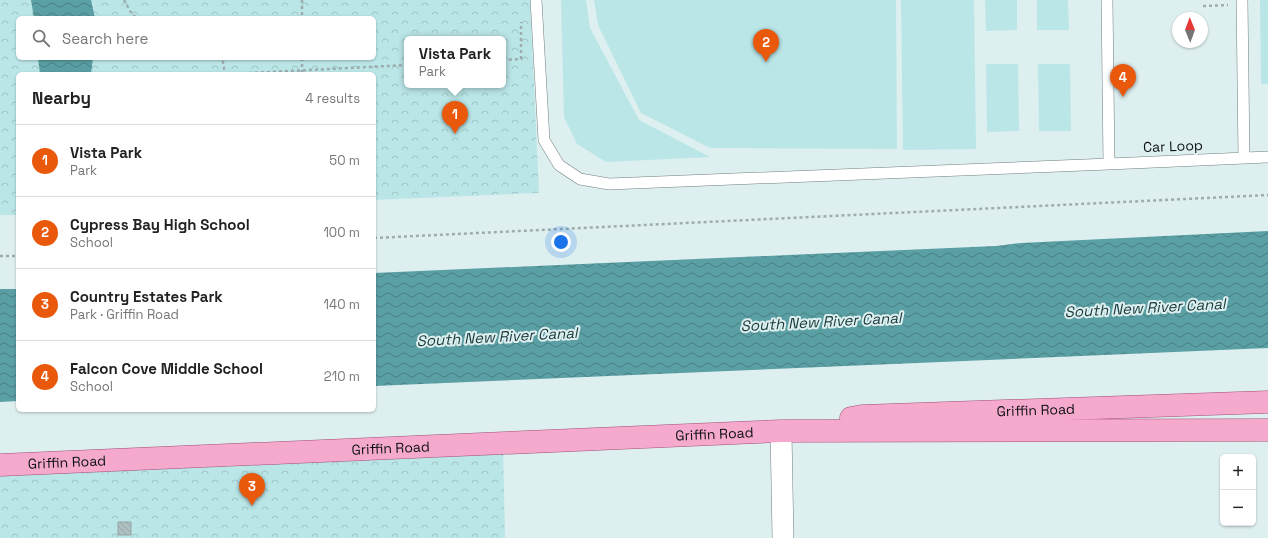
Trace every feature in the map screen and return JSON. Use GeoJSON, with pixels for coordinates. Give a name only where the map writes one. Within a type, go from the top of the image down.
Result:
{"type":"FeatureCollection","features":[{"type":"Feature","properties":{"kind":"main road","name":"Griffin Road"},"geometry":{"type":"LineString","coordinates":[[781,431],[862,416],[1268,402]]}},
{"type":"Feature","properties":{"kind":"main road","name":"Griffin Road"},"geometry":{"type":"LineString","coordinates":[[0,465],[781,431],[1268,430]]}},
{"type":"Feature","properties":{"kind":"street"},"geometry":{"type":"LineString","coordinates":[[781,431],[783,538]]}},
{"type":"Feature","properties":{"kind":"lane","name":"Car Loop"},"geometry":{"type":"LineString","coordinates":[[536,0],[544,140],[559,165],[580,179],[609,184],[1268,157]]}},
{"type":"Feature","properties":{"kind":"lane"},"geometry":{"type":"LineString","coordinates":[[1106,0],[1109,164]]}},
{"type":"Feature","properties":{"kind":"lane"},"geometry":{"type":"LineString","coordinates":[[1242,0],[1244,158]]}},
{"type":"Feature","properties":{"kind":"path"},"geometry":{"type":"LineString","coordinates":[[124,0],[130,12],[134,16]]}},
{"type":"Feature","properties":{"kind":"path"},"geometry":{"type":"LineString","coordinates":[[302,0],[302,16]]}},
{"type":"Feature","properties":{"kind":"path"},"geometry":{"type":"LineString","coordinates":[[506,60],[521,59],[520,15]]}},
{"type":"Feature","properties":{"kind":"path"},"geometry":{"type":"LineString","coordinates":[[220,60],[223,62],[225,72]]}},
{"type":"Feature","properties":{"kind":"path"},"geometry":{"type":"LineString","coordinates":[[302,60],[302,72],[404,65]]}},
{"type":"Feature","properties":{"kind":"path"},"geometry":{"type":"LineString","coordinates":[[376,238],[1268,195]]}},
{"type":"Feature","properties":{"kind":"path"},"geometry":{"type":"LineString","coordinates":[[0,256],[16,256]]}},
{"type":"Feature","properties":{"kind":"green space"},"geometry":{"type":"Polygon","coordinates":[[[0,0],[530,0],[539,193],[376,200],[376,72],[16,72],[16,215],[0,215],[0,0]]]}},
{"type":"Feature","properties":{"kind":"green space"},"geometry":{"type":"Polygon","coordinates":[[[561,0],[586,0],[590,28],[639,120],[710,157],[606,162],[577,144],[564,117],[561,0]]]}},
{"type":"Feature","properties":{"kind":"green space"},"geometry":{"type":"Polygon","coordinates":[[[594,0],[896,0],[897,149],[710,148],[641,113],[598,25],[594,0]]]}},
{"type":"Feature","properties":{"kind":"green space"},"geometry":{"type":"Polygon","coordinates":[[[901,0],[974,0],[976,149],[903,150],[901,0]]]}},
{"type":"Feature","properties":{"kind":"green space"},"geometry":{"type":"Polygon","coordinates":[[[985,0],[1017,0],[1017,30],[986,31],[985,0]]]}},
{"type":"Feature","properties":{"kind":"green space"},"geometry":{"type":"Polygon","coordinates":[[[1037,0],[1068,0],[1069,30],[1037,30],[1037,0]]]}},
{"type":"Feature","properties":{"kind":"green space"},"geometry":{"type":"Polygon","coordinates":[[[1260,0],[1268,0],[1268,84],[1261,84],[1260,0]]]}},
{"type":"Feature","properties":{"kind":"green space"},"geometry":{"type":"Polygon","coordinates":[[[986,64],[1018,64],[1019,131],[987,132],[986,64]]]}},
{"type":"Feature","properties":{"kind":"green space"},"geometry":{"type":"Polygon","coordinates":[[[1038,64],[1070,64],[1071,131],[1039,131],[1038,64]]]}},
{"type":"Feature","properties":{"kind":"green space"},"geometry":{"type":"Polygon","coordinates":[[[503,443],[505,538],[0,538],[0,475],[503,443]]]}},
{"type":"Feature","properties":{"kind":"water"},"geometry":{"type":"Polygon","coordinates":[[[31,0],[91,0],[95,16],[34,16],[31,0]]]}},
{"type":"Feature","properties":{"kind":"water"},"geometry":{"type":"Polygon","coordinates":[[[38,60],[93,60],[91,72],[40,72],[38,60]]]}},
{"type":"Feature","properties":{"kind":"water","name":"South New River Canal"},"geometry":{"type":"Polygon","coordinates":[[[1268,231],[1268,348],[376,386],[376,273],[996,246],[1021,243],[1268,231]]]}},
{"type":"Feature","properties":{"kind":"water"},"geometry":{"type":"Polygon","coordinates":[[[0,289],[16,289],[16,401],[0,402],[0,289]]]}},
{"type":"Feature","properties":{"kind":"building"},"geometry":{"type":"Polygon","coordinates":[[[118,522],[131,522],[131,535],[118,535],[118,522]]]}},
{"type":"Feature","properties":{"kind":"place","name":"Cypress Bay High School"},"geometry":{"type":"Point","coordinates":[766,62]}},
{"type":"Feature","properties":{"kind":"place","name":"Falcon Cove Middle School"},"geometry":{"type":"Point","coordinates":[1123,97]}},
{"type":"Feature","properties":{"kind":"place","name":"Vista Park"},"geometry":{"type":"Point","coordinates":[455,134]}},
{"type":"Feature","properties":{"kind":"place","name":"Country Estates Park"},"geometry":{"type":"Point","coordinates":[252,506]}}]}
